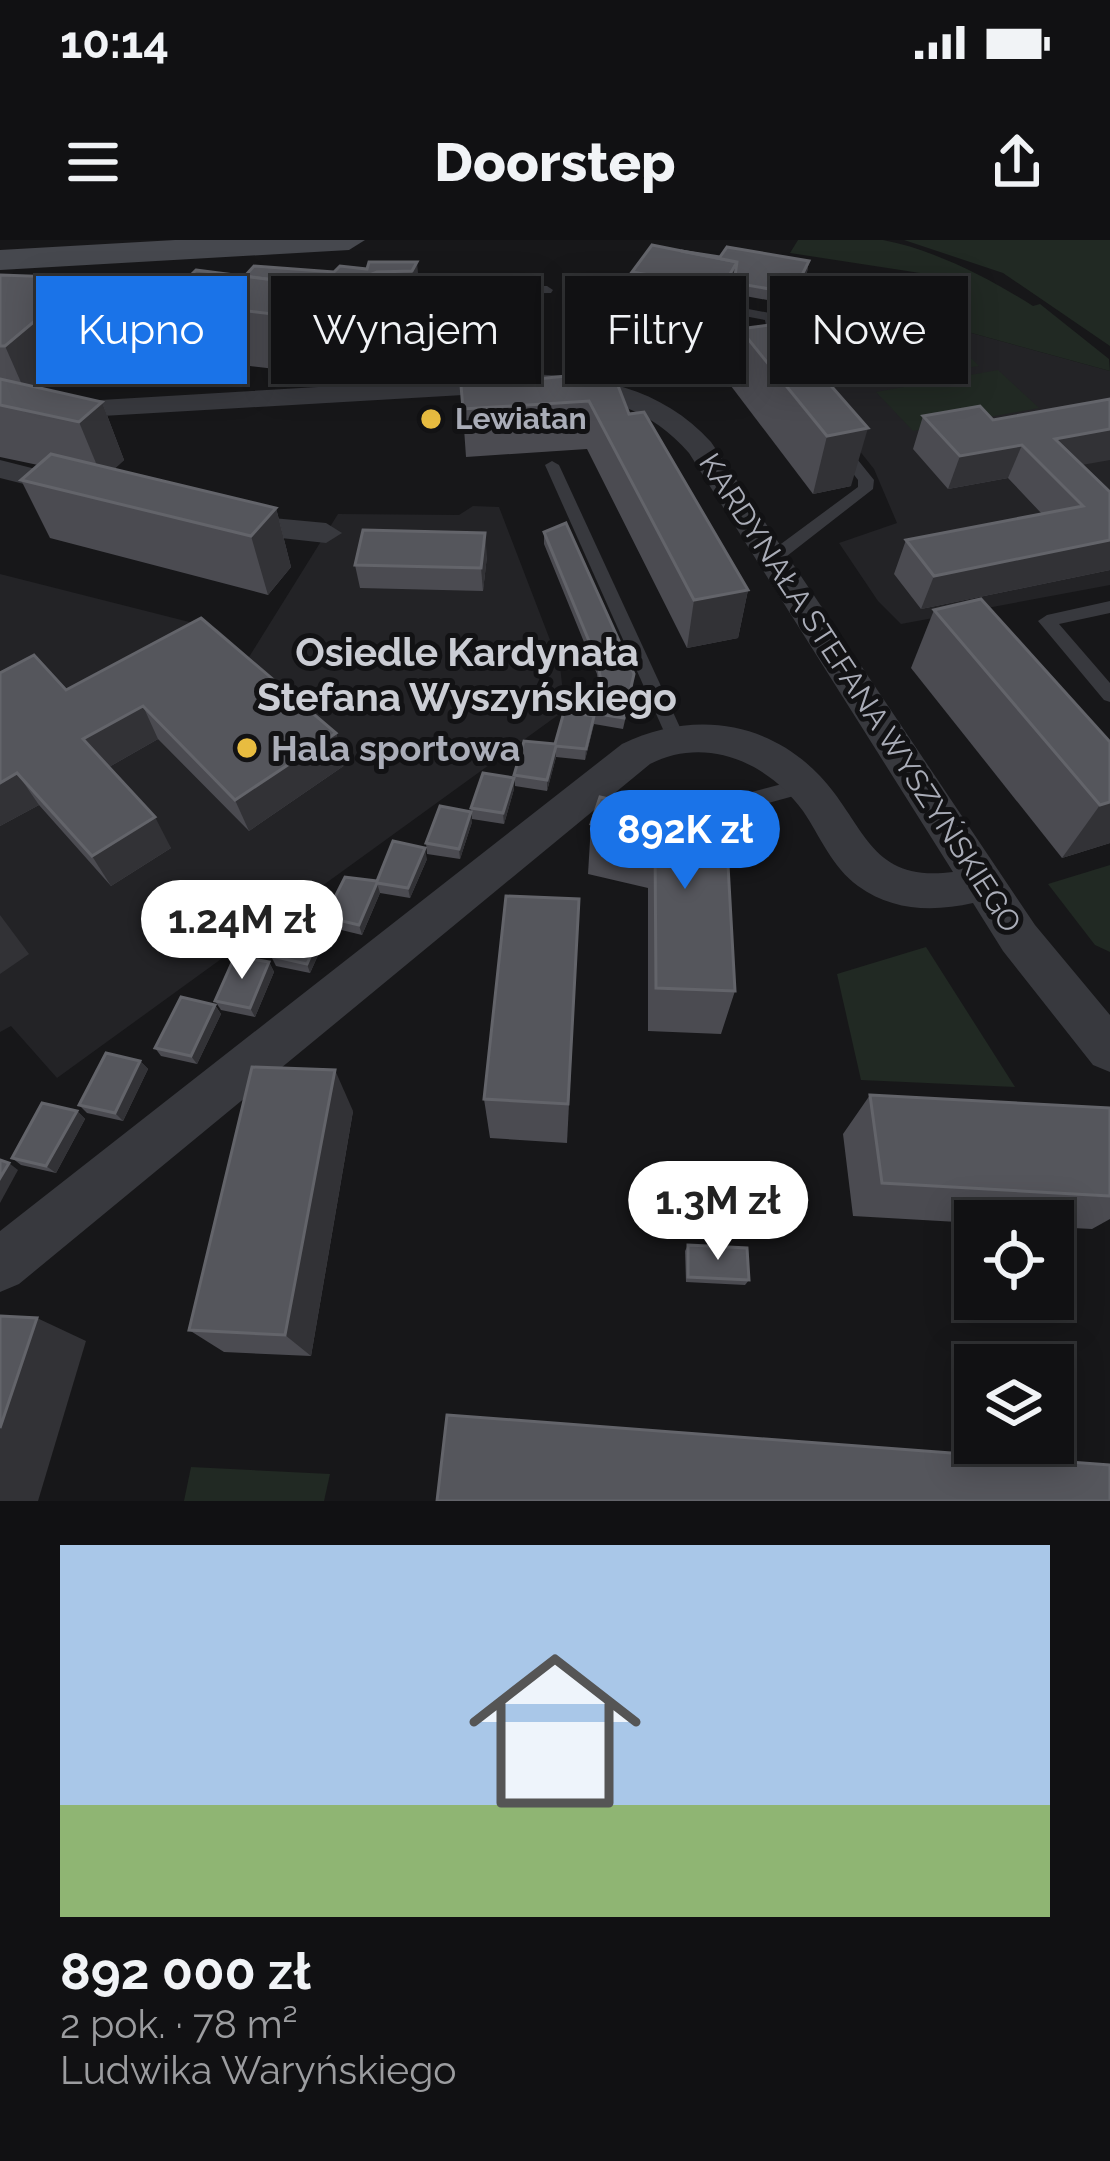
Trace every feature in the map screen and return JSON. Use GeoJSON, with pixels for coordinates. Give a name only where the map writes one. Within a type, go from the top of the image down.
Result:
{"type":"FeatureCollection","features":[{"type":"Feature","properties":{"kind":"main road"},"geometry":{"type":"LineString","coordinates":[[0,260],[349,240]]}},
{"type":"Feature","properties":{"kind":"street"},"geometry":{"type":"LineString","coordinates":[[0,302],[119,302],[271,322]]}},
{"type":"Feature","properties":{"kind":"street","name":"KARDYNAŁA STEFANA WYSZYŃSKIEGO"},"geometry":{"type":"LineString","coordinates":[[4,421],[550,382],[629,398],[691,434],[982,884],[1110,1050]]}},
{"type":"Feature","properties":{"kind":"street"},"geometry":{"type":"LineString","coordinates":[[347,393],[349,384]]}},
{"type":"Feature","properties":{"kind":"street"},"geometry":{"type":"LineString","coordinates":[[0,470],[112,497]]}},
{"type":"Feature","properties":{"kind":"street"},"geometry":{"type":"LineString","coordinates":[[201,517],[252,530],[326,533]]}},
{"type":"Feature","properties":{"kind":"street"},"geometry":{"type":"LineString","coordinates":[[0,1265],[635,754],[675,736],[750,748],[806,786],[855,860],[886,883],[939,894],[982,884]]}},
{"type":"Feature","properties":{"kind":"lane"},"geometry":{"type":"LineString","coordinates":[[541,290],[547,290]]}},
{"type":"Feature","properties":{"kind":"lane"},"geometry":{"type":"LineString","coordinates":[[772,559],[866,489],[866,480],[831,436]]}},
{"type":"Feature","properties":{"kind":"lane"},"geometry":{"type":"LineString","coordinates":[[553,465],[675,736]]}},
{"type":"Feature","properties":{"kind":"lane"},"geometry":{"type":"LineString","coordinates":[[1110,607],[1047,621],[1110,694]]}},
{"type":"Feature","properties":{"kind":"lane"},"geometry":{"type":"LineString","coordinates":[[671,822],[806,786]]}},
{"type":"Feature","properties":{"kind":"shaded area"},"geometry":{"type":"Polygon","coordinates":[[[798,240],[883,240],[944,259],[1033,306],[1040,304],[1109,359],[1110,371],[968,332],[968,276],[920,276],[790,253],[798,240]]]}},
{"type":"Feature","properties":{"kind":"shaded area"},"geometry":{"type":"Polygon","coordinates":[[[904,240],[1110,240],[1110,346],[1003,273],[904,240]]]}},
{"type":"Feature","properties":{"kind":"shaded area"},"geometry":{"type":"Polygon","coordinates":[[[968,332],[1110,371],[1110,585],[901,624],[878,601],[839,543],[897,523],[874,469],[807,384],[968,384],[968,332]]]}},
{"type":"Feature","properties":{"kind":"shaded area"},"geometry":{"type":"Polygon","coordinates":[[[998,370],[1039,408],[913,431],[876,392],[920,384],[968,384],[968,375],[998,370]]]}},
{"type":"Feature","properties":{"kind":"shaded area"},"geometry":{"type":"Polygon","coordinates":[[[473,506],[499,507],[560,666],[565,710],[57,1078],[11,1026],[0,1032],[0,574],[217,629],[249,657],[338,514],[459,515],[473,506]]]}},
{"type":"Feature","properties":{"kind":"shaded area"},"geometry":{"type":"Polygon","coordinates":[[[1110,865],[1110,952],[1095,945],[1048,884],[1110,865]]]}},
{"type":"Feature","properties":{"kind":"shaded area"},"geometry":{"type":"Polygon","coordinates":[[[926,947],[1015,1087],[861,1080],[837,974],[926,947]]]}},
{"type":"Feature","properties":{"kind":"shaded area"},"geometry":{"type":"Polygon","coordinates":[[[191,1467],[330,1474],[324,1501],[184,1501],[191,1467]]]}},
{"type":"Feature","properties":{"kind":"building"},"geometry":{"type":"Polygon","coordinates":[[[652,245],[737,262],[729,276],[632,272],[652,245]]]}},
{"type":"Feature","properties":{"kind":"building"},"geometry":{"type":"Polygon","coordinates":[[[727,247],[809,261],[802,276],[770,276],[770,289],[746,286],[746,276],[735,276],[737,262],[681,251],[720,257],[727,247]]]}},
{"type":"Feature","properties":{"kind":"building"},"geometry":{"type":"Polygon","coordinates":[[[369,262],[417,262],[412,271],[367,276],[245,276],[254,266],[334,272],[340,266],[367,269],[369,262]]]}},
{"type":"Feature","properties":{"kind":"building"},"geometry":{"type":"Polygon","coordinates":[[[196,270],[243,276],[190,276],[196,270]]]}},
{"type":"Feature","properties":{"kind":"building"},"geometry":{"type":"Polygon","coordinates":[[[0,275],[36,276],[36,320],[0,346],[0,275]]]}},
{"type":"Feature","properties":{"kind":"building"},"geometry":{"type":"Polygon","coordinates":[[[247,277],[271,280],[271,314],[247,311],[247,277]]]}},
{"type":"Feature","properties":{"kind":"building"},"geometry":{"type":"Polygon","coordinates":[[[770,325],[770,366],[746,336],[746,328],[770,325]]]}},
{"type":"Feature","properties":{"kind":"building"},"geometry":{"type":"Polygon","coordinates":[[[565,376],[565,384],[617,384],[629,414],[644,412],[748,590],[694,600],[589,401],[463,409],[461,385],[541,384],[541,378],[565,376]]]}},
{"type":"Feature","properties":{"kind":"building"},"geometry":{"type":"Polygon","coordinates":[[[0,379],[102,402],[79,422],[0,405],[0,379]]]}},
{"type":"Feature","properties":{"kind":"building"},"geometry":{"type":"Polygon","coordinates":[[[785,384],[830,384],[868,428],[827,436],[785,384]]]}},
{"type":"Feature","properties":{"kind":"building"},"geometry":{"type":"Polygon","coordinates":[[[1110,399],[1110,429],[1055,439],[1110,492],[1110,540],[934,576],[906,540],[1083,506],[1022,445],[960,456],[923,416],[980,406],[993,420],[1110,399]]]}},
{"type":"Feature","properties":{"kind":"building"},"geometry":{"type":"Polygon","coordinates":[[[51,454],[276,508],[251,536],[21,480],[51,454]]]}},
{"type":"Feature","properties":{"kind":"building"},"geometry":{"type":"Polygon","coordinates":[[[566,523],[634,674],[624,718],[593,713],[601,682],[598,663],[544,532],[566,523]]]}},
{"type":"Feature","properties":{"kind":"building"},"geometry":{"type":"Polygon","coordinates":[[[363,530],[485,533],[481,568],[355,565],[363,530]]]}},
{"type":"Feature","properties":{"kind":"building"},"geometry":{"type":"Polygon","coordinates":[[[981,599],[1110,742],[1110,802],[1100,805],[934,610],[981,599]]]}},
{"type":"Feature","properties":{"kind":"building"},"geometry":{"type":"Polygon","coordinates":[[[201,618],[336,733],[235,800],[143,706],[83,739],[155,817],[92,856],[17,773],[0,783],[0,673],[34,655],[66,690],[201,618]]]}},
{"type":"Feature","properties":{"kind":"building"},"geometry":{"type":"Polygon","coordinates":[[[564,712],[594,716],[586,749],[556,746],[547,780],[514,775],[524,741],[555,744],[564,712]]]}},
{"type":"Feature","properties":{"kind":"building"},"geometry":{"type":"Polygon","coordinates":[[[483,773],[514,778],[503,813],[471,808],[483,773]]]}},
{"type":"Feature","properties":{"kind":"building"},"geometry":{"type":"Polygon","coordinates":[[[600,797],[644,807],[725,811],[735,991],[656,988],[655,839],[591,824],[600,797]]]}},
{"type":"Feature","properties":{"kind":"building"},"geometry":{"type":"Polygon","coordinates":[[[440,806],[471,812],[459,849],[426,843],[440,806]]]}},
{"type":"Feature","properties":{"kind":"building"},"geometry":{"type":"Polygon","coordinates":[[[393,841],[425,848],[408,888],[377,883],[359,925],[325,917],[345,877],[377,881],[393,841]]]}},
{"type":"Feature","properties":{"kind":"building"},"geometry":{"type":"Polygon","coordinates":[[[506,896],[579,899],[568,1104],[484,1099],[506,896]]]}},
{"type":"Feature","properties":{"kind":"building"},"geometry":{"type":"Polygon","coordinates":[[[291,913],[326,921],[307,964],[271,956],[291,913]]]}},
{"type":"Feature","properties":{"kind":"building"},"geometry":{"type":"Polygon","coordinates":[[[235,956],[269,962],[250,1008],[215,1001],[235,956]]]}},
{"type":"Feature","properties":{"kind":"building"},"geometry":{"type":"Polygon","coordinates":[[[181,997],[215,1005],[191,1056],[155,1048],[181,997]]]}},
{"type":"Feature","properties":{"kind":"building"},"geometry":{"type":"Polygon","coordinates":[[[106,1053],[140,1061],[115,1113],[79,1105],[106,1053]]]}},
{"type":"Feature","properties":{"kind":"building"},"geometry":{"type":"Polygon","coordinates":[[[252,1067],[335,1070],[285,1335],[189,1330],[252,1067]]]}},
{"type":"Feature","properties":{"kind":"building"},"geometry":{"type":"Polygon","coordinates":[[[870,1095],[1110,1108],[1110,1196],[882,1183],[870,1095]]]}},
{"type":"Feature","properties":{"kind":"building"},"geometry":{"type":"Polygon","coordinates":[[[42,1103],[77,1111],[46,1166],[12,1158],[42,1103]]]}},
{"type":"Feature","properties":{"kind":"building"},"geometry":{"type":"Polygon","coordinates":[[[688,1245],[747,1248],[749,1280],[688,1277],[688,1245]]]}},
{"type":"Feature","properties":{"kind":"building"},"geometry":{"type":"Polygon","coordinates":[[[0,1316],[37,1318],[0,1428],[0,1316]]]}},
{"type":"Feature","properties":{"kind":"building"},"geometry":{"type":"Polygon","coordinates":[[[447,1415],[954,1453],[954,1464],[1110,1465],[1110,1501],[437,1501],[447,1415]]]}},
{"type":"Feature","properties":{"kind":"place","name":"Lewiatan"},"geometry":{"type":"Point","coordinates":[431,419]}},
{"type":"Feature","properties":{"kind":"place","name":"Hala sportowa"},"geometry":{"type":"Point","coordinates":[247,748]}},
{"type":"Feature","properties":{"kind":"district","name":"Osiedle Kardynała Stefana Wyszyńskiego"},"geometry":{"type":"Point","coordinates":[467,674]}}]}
